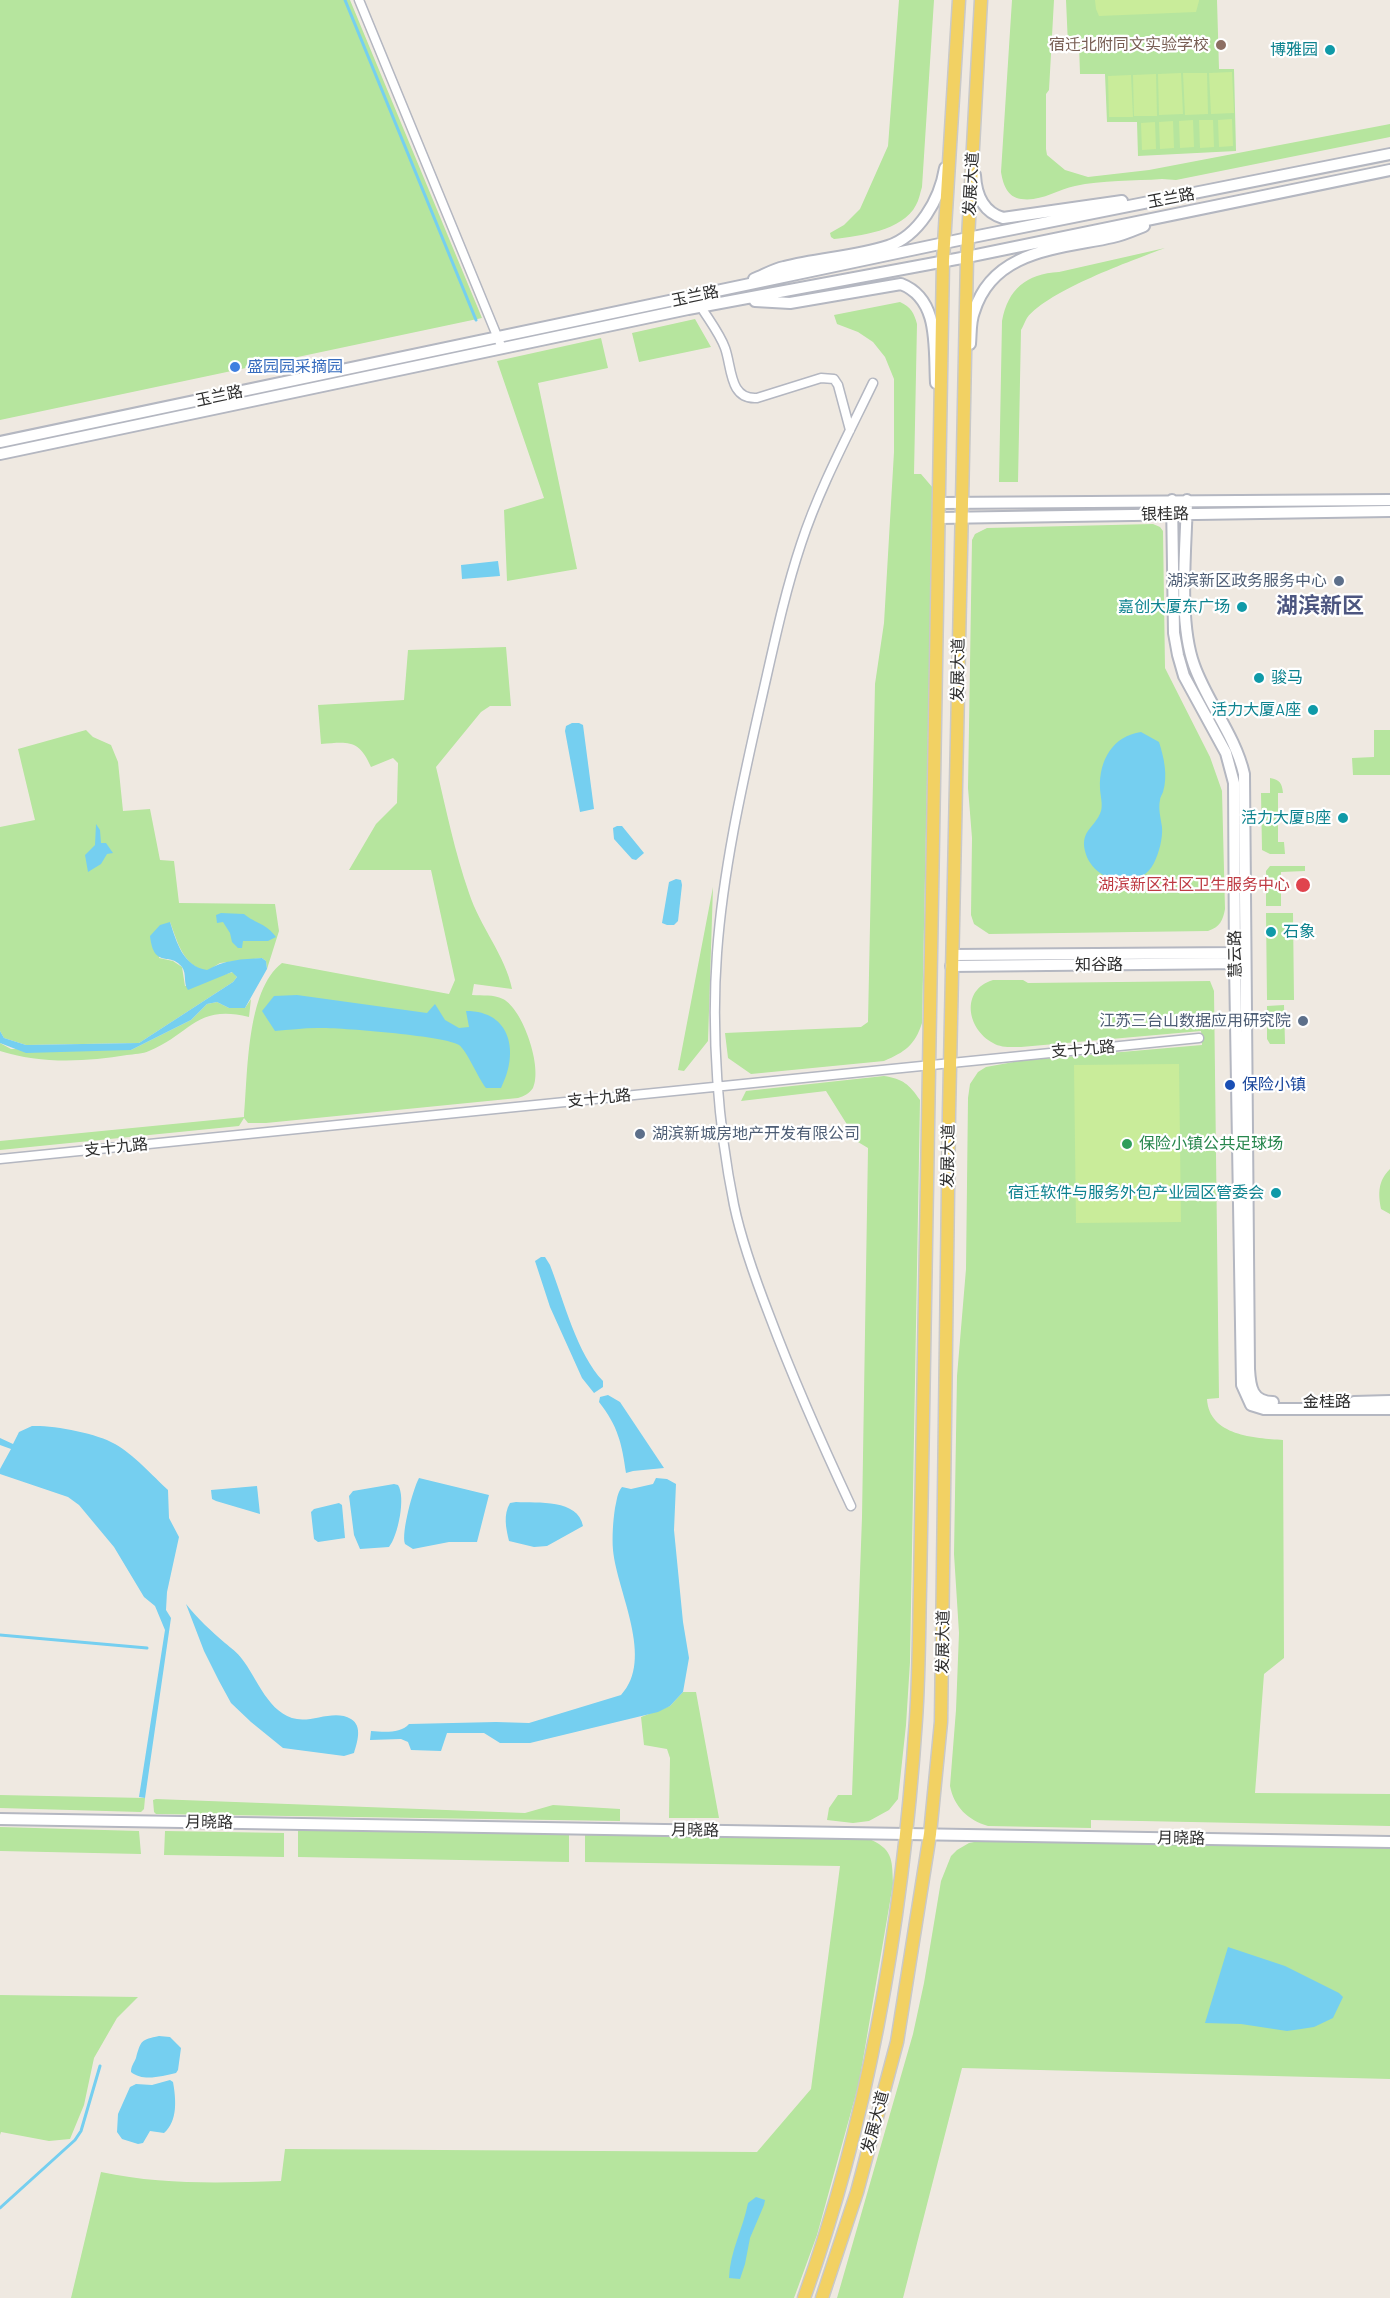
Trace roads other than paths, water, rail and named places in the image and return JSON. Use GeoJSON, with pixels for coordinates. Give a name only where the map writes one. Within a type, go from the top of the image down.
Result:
{"type":"FeatureCollection","features":[{"type":"Feature","properties":{"kind":"main road","name":"发展大道"},"geometry":{"type":"LineString","coordinates":[[804,2298],[843,2174],[870,2073],[884,1995],[905,1833],[916,1718],[930,1065],[943,260],[959,0]]}},
{"type":"Feature","properties":{"kind":"main road","name":"发展大道"},"geometry":{"type":"LineString","coordinates":[[822,2298],[856,2192],[897,2042],[930,1834],[942,1699],[951,960],[967,256],[981,0]]}},
{"type":"Feature","properties":{"kind":"street"},"geometry":{"type":"LineString","coordinates":[[359,0],[502,348]]}},
{"type":"Feature","properties":{"kind":"street"},"geometry":{"type":"LineString","coordinates":[[735,288],[782,267],[889,246],[913,231],[929,211],[937,196],[944,176],[951,129]]}},
{"type":"Feature","properties":{"kind":"street"},"geometry":{"type":"LineString","coordinates":[[974,135],[976,184],[980,198],[992,215],[1016,218],[1106,203],[1173,197]]}},
{"type":"Feature","properties":{"kind":"street","name":"玉兰路"},"geometry":{"type":"LineString","coordinates":[[0,442],[968,238],[1390,154]]}},
{"type":"Feature","properties":{"kind":"street","name":"玉兰路"},"geometry":{"type":"LineString","coordinates":[[0,454],[701,307],[967,256],[1390,170]]}},
{"type":"Feature","properties":{"kind":"street"},"geometry":{"type":"LineString","coordinates":[[963,437],[973,314],[980,295],[992,280],[1012,263],[1028,255],[1116,236],[1177,214]]}},
{"type":"Feature","properties":{"kind":"street"},"geometry":{"type":"LineString","coordinates":[[737,300],[790,303],[901,284],[918,293],[927,306],[932,322],[940,439]]}},
{"type":"Feature","properties":{"kind":"street"},"geometry":{"type":"LineString","coordinates":[[701,307],[725,347],[734,386],[742,395],[749,399],[757,398],[821,378],[834,379],[838,385],[850,431]]}},
{"type":"Feature","properties":{"kind":"street"},"geometry":{"type":"LineString","coordinates":[[851,1506],[790,1371],[743,1240],[734,1206],[719,1086],[716,1041],[717,954],[725,884],[741,791],[764,688],[801,543],[873,382]]}},
{"type":"Feature","properties":{"kind":"street","name":"慧云路"},"geometry":{"type":"LineString","coordinates":[[1172,500],[1174,633],[1178,655],[1184,676],[1226,753],[1233,772],[1240,958],[1249,1370],[1250,1385],[1256,1398],[1264,1406]]}},
{"type":"Feature","properties":{"kind":"street","name":"慧云路"},"geometry":{"type":"LineString","coordinates":[[1187,500],[1185,622],[1189,645],[1198,677],[1236,752],[1244,774],[1240,958]]}},
{"type":"Feature","properties":{"kind":"street","name":"银桂路"},"geometry":{"type":"LineString","coordinates":[[939,503],[1390,500]]}},
{"type":"Feature","properties":{"kind":"street","name":"银桂路"},"geometry":{"type":"LineString","coordinates":[[939,518],[1390,511]]}},
{"type":"Feature","properties":{"kind":"street","name":"知谷路"},"geometry":{"type":"LineString","coordinates":[[951,960],[1240,958]]}},
{"type":"Feature","properties":{"kind":"street","name":"支十九路"},"geometry":{"type":"LineString","coordinates":[[0,1159],[1198,1038]]}},
{"type":"Feature","properties":{"kind":"street","name":"金桂路"},"geometry":{"type":"LineString","coordinates":[[1264,1406],[1390,1401]]}},
{"type":"Feature","properties":{"kind":"street","name":"金桂路"},"geometry":{"type":"LineString","coordinates":[[1264,1406],[1390,1409]]}},
{"type":"Feature","properties":{"kind":"street","name":"月晓路"},"geometry":{"type":"LineString","coordinates":[[0,1819],[1390,1842]]}},
{"type":"Feature","properties":{"kind":"water"},"geometry":{"type":"Polygon","coordinates":[[[498,561],[500,576],[462,579],[461,565],[498,561]]]}},
{"type":"Feature","properties":{"kind":"water"},"geometry":{"type":"Polygon","coordinates":[[[572,723],[583,725],[594,809],[580,812],[565,731],[566,726],[572,723]]]}},
{"type":"Feature","properties":{"kind":"water"},"geometry":{"type":"Polygon","coordinates":[[[1141,732],[1159,742],[1164,760],[1165,779],[1159,807],[1162,827],[1161,841],[1156,859],[1147,872],[1127,881],[1116,880],[1097,870],[1089,862],[1085,851],[1085,838],[1101,811],[1100,778],[1105,759],[1115,744],[1123,738],[1141,732]]]}},
{"type":"Feature","properties":{"kind":"water"},"geometry":{"type":"Polygon","coordinates":[[[96,824],[100,830],[101,843],[106,843],[113,853],[107,854],[101,864],[88,872],[85,855],[95,845],[96,824]]]}},
{"type":"Feature","properties":{"kind":"water"},"geometry":{"type":"Polygon","coordinates":[[[622,826],[644,853],[636,860],[632,859],[614,839],[613,828],[622,826]]]}},
{"type":"Feature","properties":{"kind":"water"},"geometry":{"type":"Polygon","coordinates":[[[676,879],[681,880],[682,885],[678,921],[674,925],[667,925],[662,923],[669,882],[676,879]]]}},
{"type":"Feature","properties":{"kind":"water"},"geometry":{"type":"Polygon","coordinates":[[[221,913],[244,914],[268,929],[276,937],[268,941],[243,941],[242,948],[238,948],[232,942],[230,933],[223,922],[217,923],[216,915],[221,913]]]}},
{"type":"Feature","properties":{"kind":"water"},"geometry":{"type":"Polygon","coordinates":[[[170,922],[182,952],[192,964],[199,968],[207,970],[227,962],[247,959],[262,958],[266,961],[267,969],[245,1008],[229,1008],[217,1002],[207,1004],[191,1020],[131,1050],[26,1053],[0,1043],[0,1031],[4,1038],[26,1045],[139,1043],[233,982],[237,977],[232,972],[188,990],[182,967],[177,962],[159,957],[152,946],[150,936],[160,925],[170,922]]]}},
{"type":"Feature","properties":{"kind":"water"},"geometry":{"type":"Polygon","coordinates":[[[297,995],[427,1013],[435,1004],[445,1020],[459,1028],[469,1027],[466,1011],[481,1013],[493,1018],[508,1036],[510,1061],[507,1075],[501,1088],[486,1088],[459,1045],[434,1038],[346,1029],[312,1028],[275,1031],[262,1011],[274,996],[297,995]]]}},
{"type":"Feature","properties":{"kind":"water"},"geometry":{"type":"Polygon","coordinates":[[[545,1257],[550,1265],[578,1342],[603,1381],[603,1387],[594,1393],[582,1378],[550,1307],[535,1261],[545,1257]]]}},
{"type":"Feature","properties":{"kind":"water"},"geometry":{"type":"Polygon","coordinates":[[[608,1395],[620,1402],[664,1468],[626,1473],[618,1436],[611,1419],[599,1402],[600,1397],[608,1395]]]}},
{"type":"Feature","properties":{"kind":"water"},"geometry":{"type":"Polygon","coordinates":[[[32,1426],[74,1430],[107,1440],[129,1453],[168,1490],[169,1518],[179,1537],[167,1592],[166,1610],[171,1618],[145,1798],[139,1797],[165,1630],[155,1606],[144,1597],[114,1547],[79,1505],[68,1497],[0,1474],[0,1469],[11,1449],[0,1445],[0,1438],[13,1444],[19,1432],[32,1426]]]}},
{"type":"Feature","properties":{"kind":"water"},"geometry":{"type":"Polygon","coordinates":[[[419,1478],[489,1495],[477,1542],[449,1542],[413,1549],[405,1544],[406,1521],[419,1478]]]}},
{"type":"Feature","properties":{"kind":"water"},"geometry":{"type":"Polygon","coordinates":[[[656,1478],[667,1479],[676,1484],[674,1530],[689,1658],[683,1692],[670,1706],[658,1712],[530,1743],[500,1743],[484,1733],[447,1733],[441,1751],[411,1750],[408,1742],[401,1739],[370,1740],[371,1731],[396,1731],[409,1724],[529,1723],[621,1695],[631,1680],[635,1663],[631,1625],[613,1550],[615,1508],[622,1487],[631,1489],[653,1484],[656,1478]]]}},
{"type":"Feature","properties":{"kind":"water"},"geometry":{"type":"Polygon","coordinates":[[[398,1485],[400,1491],[401,1507],[398,1526],[392,1542],[389,1547],[360,1549],[354,1535],[349,1496],[353,1491],[398,1485]]]}},
{"type":"Feature","properties":{"kind":"water"},"geometry":{"type":"Polygon","coordinates":[[[257,1486],[260,1514],[212,1499],[211,1490],[257,1486]]]}},
{"type":"Feature","properties":{"kind":"water"},"geometry":{"type":"Polygon","coordinates":[[[339,1503],[342,1505],[345,1538],[318,1542],[314,1539],[311,1512],[314,1509],[339,1503]]]}},
{"type":"Feature","properties":{"kind":"water"},"geometry":{"type":"Polygon","coordinates":[[[510,1503],[556,1504],[565,1507],[580,1517],[583,1526],[547,1546],[534,1547],[509,1541],[506,1512],[510,1503]]]}},
{"type":"Feature","properties":{"kind":"water"},"geometry":{"type":"Polygon","coordinates":[[[186,1604],[205,1625],[234,1650],[279,1711],[297,1719],[338,1715],[355,1722],[358,1735],[354,1753],[344,1756],[283,1748],[251,1722],[231,1703],[204,1651],[186,1604]]]}},
{"type":"Feature","properties":{"kind":"water"},"geometry":{"type":"Polygon","coordinates":[[[1228,1947],[1285,1966],[1339,1993],[1343,1997],[1333,2018],[1314,2027],[1287,2031],[1241,2024],[1205,2023],[1228,1947]]]}},
{"type":"Feature","properties":{"kind":"water"},"geometry":{"type":"Polygon","coordinates":[[[159,2036],[170,2037],[181,2048],[176,2073],[147,2078],[131,2072],[141,2044],[145,2040],[159,2036]]]}},
{"type":"Feature","properties":{"kind":"water"},"geometry":{"type":"Polygon","coordinates":[[[170,2080],[173,2082],[175,2102],[174,2116],[169,2128],[164,2133],[150,2131],[143,2143],[138,2144],[122,2139],[117,2132],[118,2114],[130,2087],[136,2084],[152,2085],[170,2080]]]}},
{"type":"Feature","properties":{"kind":"water"},"geometry":{"type":"Polygon","coordinates":[[[756,2197],[765,2200],[750,2238],[740,2279],[729,2278],[748,2203],[756,2197]]]}},
{"type":"Feature","properties":{"kind":"waterway"},"geometry":{"type":"LineString","coordinates":[[345,0],[476,320]]}},
{"type":"Feature","properties":{"kind":"waterway"},"geometry":{"type":"LineString","coordinates":[[0,1635],[147,1648]]}},
{"type":"Feature","properties":{"kind":"waterway"},"geometry":{"type":"LineString","coordinates":[[0,2208],[75,2140],[81,2131],[100,2066]]}},
{"type":"Feature","properties":{"kind":"place","name":"宿迁北附同文实验学校"},"geometry":{"type":"Point","coordinates":[1221,45]}},
{"type":"Feature","properties":{"kind":"place","name":"博雅园"},"geometry":{"type":"Point","coordinates":[1330,50]}},
{"type":"Feature","properties":{"kind":"place","name":"盛园园采摘园"},"geometry":{"type":"Point","coordinates":[235,367]}},
{"type":"Feature","properties":{"kind":"place","name":"湖滨新区政务服务中心"},"geometry":{"type":"Point","coordinates":[1339,581]}},
{"type":"Feature","properties":{"kind":"place","name":"嘉创大厦东广场"},"geometry":{"type":"Point","coordinates":[1242,607]}},
{"type":"Feature","properties":{"kind":"place","name":"骏马"},"geometry":{"type":"Point","coordinates":[1259,678]}},
{"type":"Feature","properties":{"kind":"place","name":"活力大厦A座"},"geometry":{"type":"Point","coordinates":[1313,710]}},
{"type":"Feature","properties":{"kind":"place","name":"活力大厦B座"},"geometry":{"type":"Point","coordinates":[1343,818]}},
{"type":"Feature","properties":{"kind":"place","name":"湖滨新区社区卫生服务中心"},"geometry":{"type":"Point","coordinates":[1303,885]}},
{"type":"Feature","properties":{"kind":"place","name":"石象"},"geometry":{"type":"Point","coordinates":[1271,932]}},
{"type":"Feature","properties":{"kind":"place","name":"江苏三台山数据应用研究院"},"geometry":{"type":"Point","coordinates":[1303,1021]}},
{"type":"Feature","properties":{"kind":"place","name":"保险小镇"},"geometry":{"type":"Point","coordinates":[1230,1085]}},
{"type":"Feature","properties":{"kind":"place","name":"湖滨新城房地产开发有限公司"},"geometry":{"type":"Point","coordinates":[640,1134]}},
{"type":"Feature","properties":{"kind":"place","name":"保险小镇公共足球场"},"geometry":{"type":"Point","coordinates":[1127,1144]}},
{"type":"Feature","properties":{"kind":"place","name":"宿迁软件与服务外包产业园区管委会"},"geometry":{"type":"Point","coordinates":[1276,1193]}},
{"type":"Feature","properties":{"kind":"district","name":"湖滨新区"},"geometry":{"type":"Point","coordinates":[1320,606]}}]}
